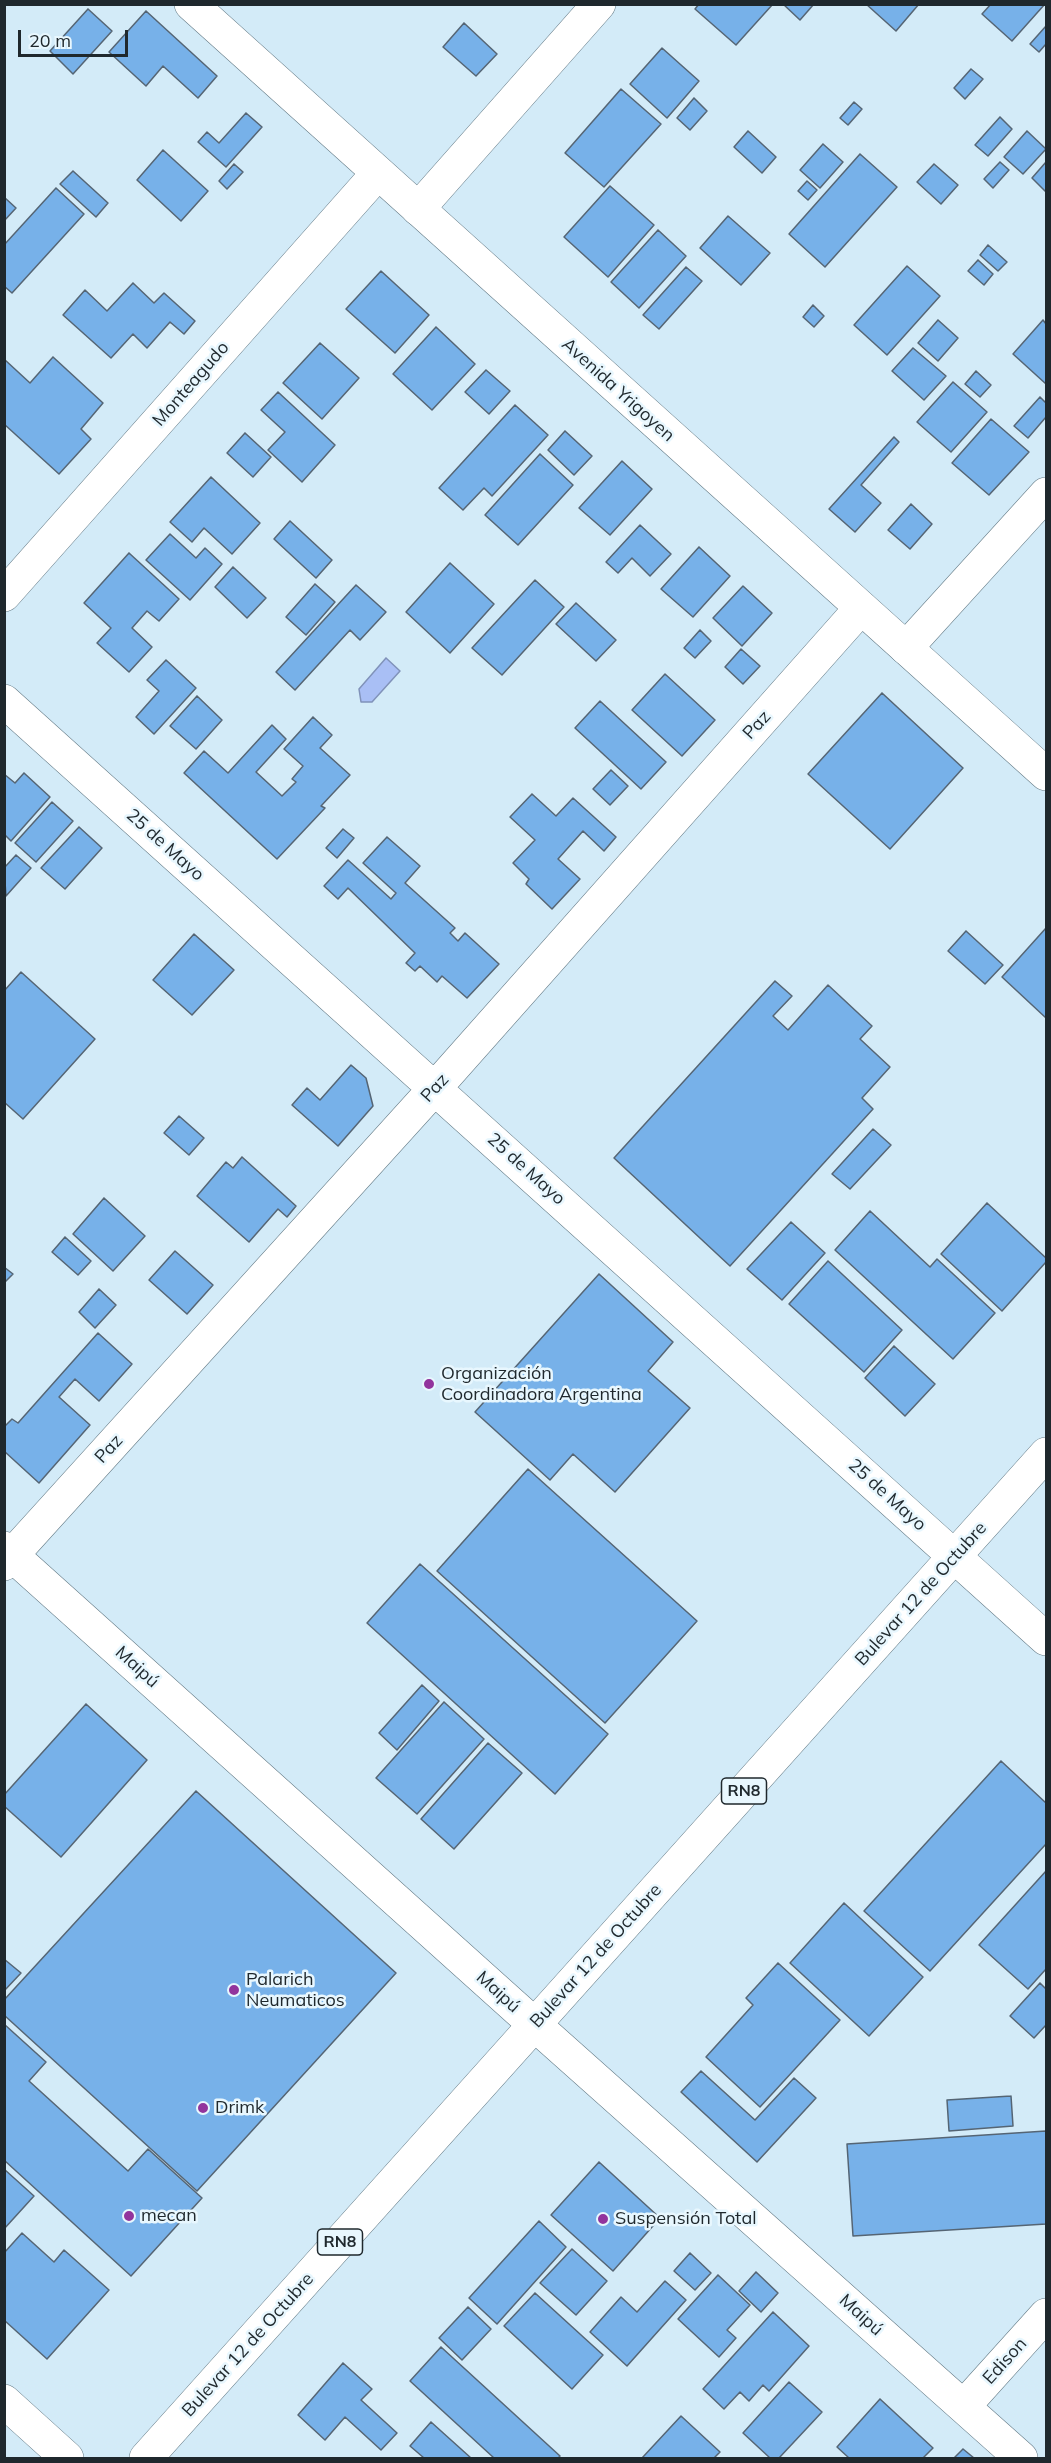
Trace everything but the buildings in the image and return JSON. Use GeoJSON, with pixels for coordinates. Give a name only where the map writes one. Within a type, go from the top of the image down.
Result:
{"type":"FeatureCollection","features":[{"type":"Feature","properties":{"kind":"main road","name":"Avenida Yrigoyen"},"geometry":{"type":"LineString","coordinates":[[191,4],[1047,774]]}},
{"type":"Feature","properties":{"kind":"main road"},"geometry":{"type":"LineString","coordinates":[[418,209],[599,4]]}},
{"type":"Feature","properties":{"kind":"main road","name":"Monteagudo"},"geometry":{"type":"LineString","coordinates":[[4,595],[378,172]]}},
{"type":"Feature","properties":{"kind":"main road"},"geometry":{"type":"LineString","coordinates":[[906,648],[1047,494]]}},
{"type":"Feature","properties":{"kind":"main road","name":"Paz"},"geometry":{"type":"LineString","coordinates":[[7,1556],[436,1088],[861,608]]}},
{"type":"Feature","properties":{"kind":"main road","name":"25 de Mayo"},"geometry":{"type":"LineString","coordinates":[[4,702],[1047,1639]]}},
{"type":"Feature","properties":{"kind":"main road","name":"Bulevar 12 de Octubre"},"geometry":{"type":"LineString","coordinates":[[146,2458],[1047,1454]]}},
{"type":"Feature","properties":{"kind":"main road","name":"Maipú"},"geometry":{"type":"LineString","coordinates":[[7,1556],[1021,2458]]}},
{"type":"Feature","properties":{"kind":"main road","name":"Edison"},"geometry":{"type":"LineString","coordinates":[[964,2406],[1047,2315]]}},
{"type":"Feature","properties":{"kind":"main road"},"geometry":{"type":"LineString","coordinates":[[4,2401],[67,2458]]}},
{"type":"Feature","properties":{"kind":"water"},"geometry":{"type":"Polygon","coordinates":[[[386,658],[400,671],[372,702],[361,702],[359,689],[386,658]]]}},
{"type":"Feature","properties":{"kind":"place","name":"Organización Coordinadora Argentina"},"geometry":{"type":"Point","coordinates":[429,1384]}},
{"type":"Feature","properties":{"kind":"place","name":"Palarich Neumaticos"},"geometry":{"type":"Point","coordinates":[234,1990]}},
{"type":"Feature","properties":{"kind":"place","name":"Drimk"},"geometry":{"type":"Point","coordinates":[203,2108]}},
{"type":"Feature","properties":{"kind":"place","name":"mecan"},"geometry":{"type":"Point","coordinates":[129,2216]}},
{"type":"Feature","properties":{"kind":"place","name":"Suspensión Total"},"geometry":{"type":"Point","coordinates":[603,2219]}}]}
